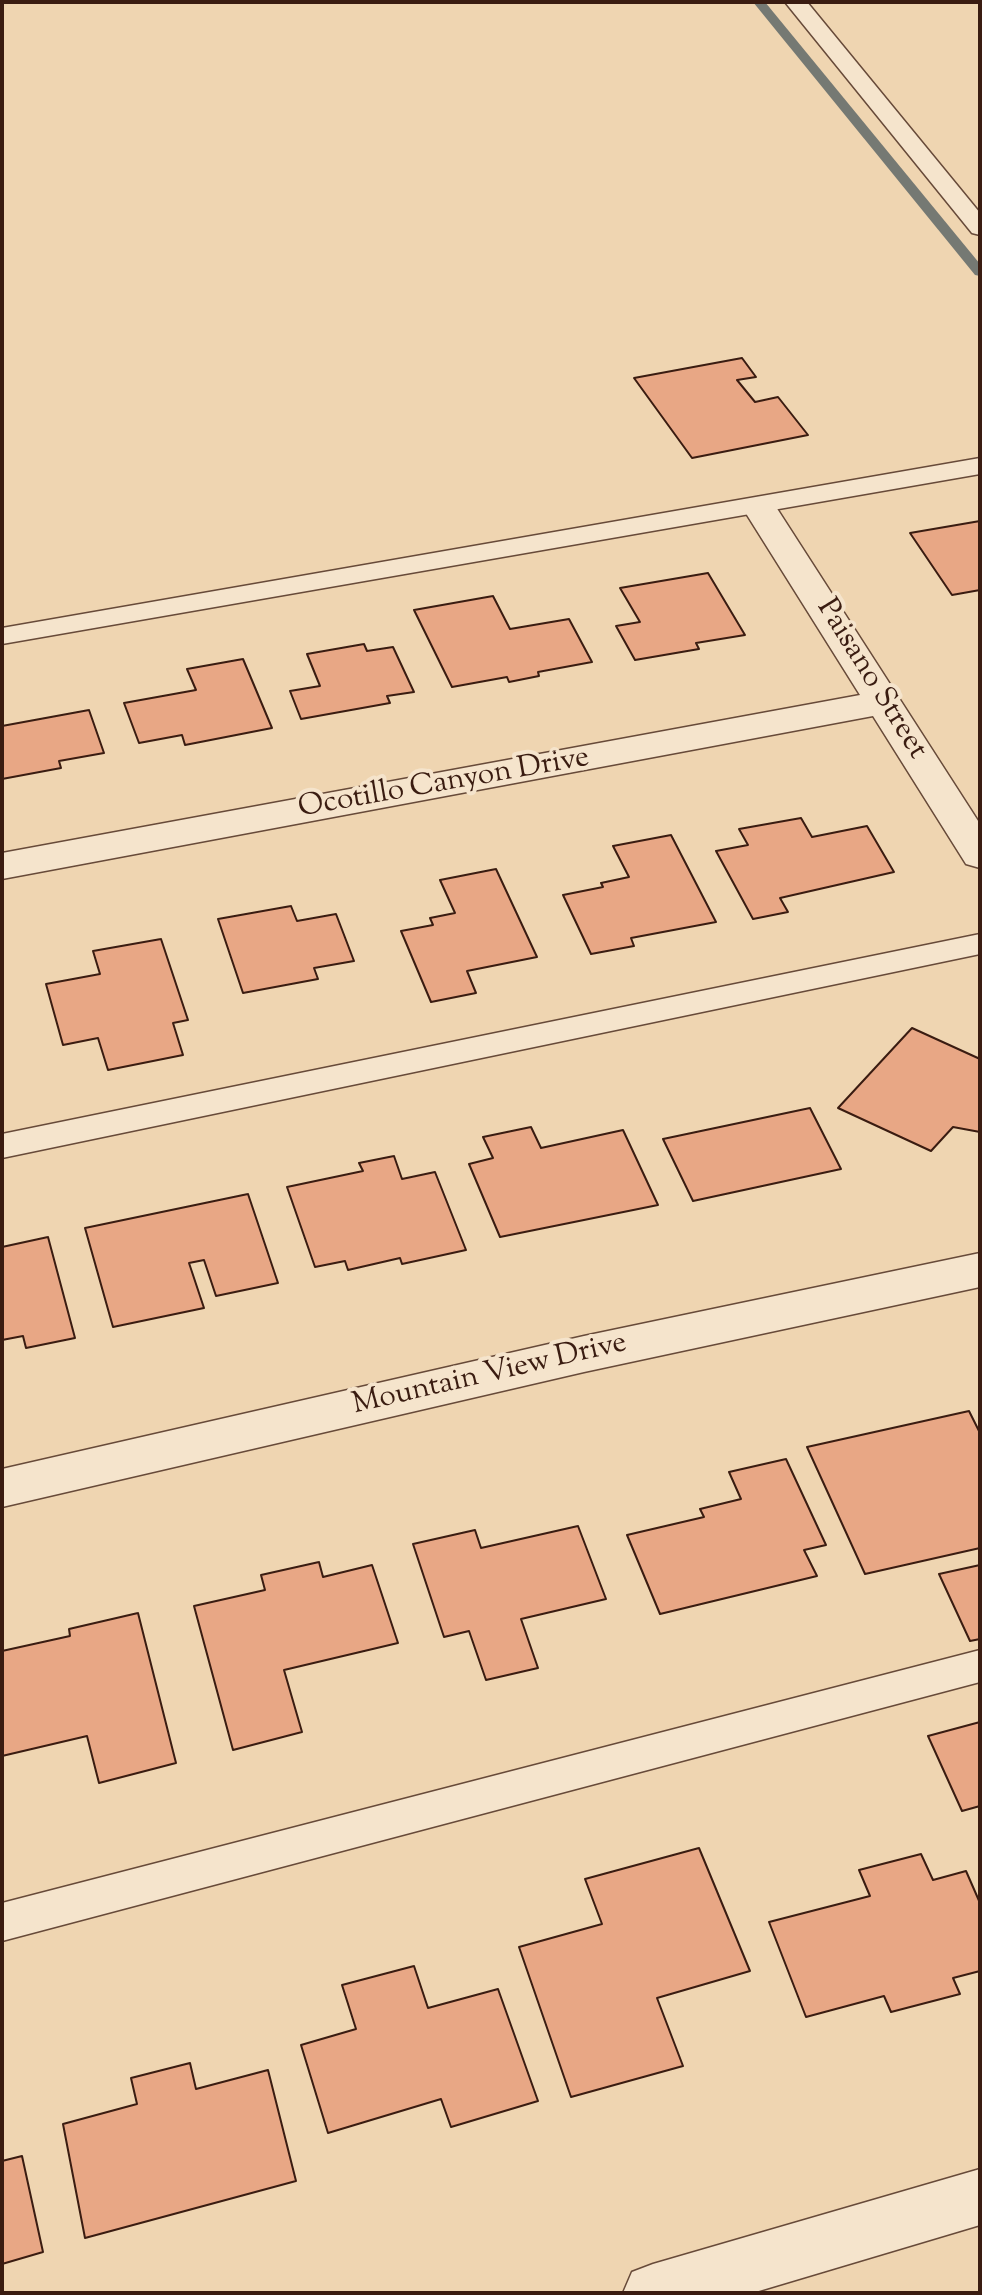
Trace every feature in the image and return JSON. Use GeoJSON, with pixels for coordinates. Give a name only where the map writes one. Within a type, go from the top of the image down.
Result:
{"type":"FeatureCollection","features":[{"type":"Feature","properties":{"kind":"street","name":"Paisano Street"},"geometry":{"type":"LineString","coordinates":[[759,507],[980,855]]}},
{"type":"Feature","properties":{"kind":"street","name":"Ocotillo Canyon Drive"},"geometry":{"type":"LineString","coordinates":[[2,866],[885,702]]}},
{"type":"Feature","properties":{"kind":"street","name":"Mountain View Drive"},"geometry":{"type":"LineString","coordinates":[[2,1488],[584,1354],[980,1270]]}},
{"type":"Feature","properties":{"kind":"street"},"geometry":{"type":"LineString","coordinates":[[653,2293],[980,2197]]}},
{"type":"Feature","properties":{"kind":"lane"},"geometry":{"type":"LineString","coordinates":[[796,2],[980,228]]}},
{"type":"Feature","properties":{"kind":"lane"},"geometry":{"type":"LineString","coordinates":[[2,636],[759,507],[980,466]]}},
{"type":"Feature","properties":{"kind":"lane"},"geometry":{"type":"LineString","coordinates":[[2,1146],[980,944]]}},
{"type":"Feature","properties":{"kind":"lane"},"geometry":{"type":"LineString","coordinates":[[2,1922],[980,1666]]}},
{"type":"Feature","properties":{"kind":"building"},"geometry":{"type":"Polygon","coordinates":[[[742,358],[756,377],[737,380],[755,402],[778,397],[808,435],[692,458],[634,378],[742,358]]]}},
{"type":"Feature","properties":{"kind":"building"},"geometry":{"type":"Polygon","coordinates":[[[980,521],[980,590],[952,595],[910,533],[980,521]]]}},
{"type":"Feature","properties":{"kind":"building"},"geometry":{"type":"Polygon","coordinates":[[[708,573],[745,635],[696,643],[699,649],[635,660],[616,626],[640,622],[620,588],[708,573]]]}},
{"type":"Feature","properties":{"kind":"building"},"geometry":{"type":"Polygon","coordinates":[[[493,596],[510,629],[569,619],[592,662],[538,672],[539,676],[509,682],[507,677],[452,687],[414,610],[493,596]]]}},
{"type":"Feature","properties":{"kind":"building"},"geometry":{"type":"Polygon","coordinates":[[[364,644],[367,651],[393,647],[414,692],[387,696],[390,703],[301,719],[290,691],[320,686],[307,654],[364,644]]]}},
{"type":"Feature","properties":{"kind":"building"},"geometry":{"type":"Polygon","coordinates":[[[243,659],[272,728],[185,745],[182,735],[139,743],[124,703],[196,690],[187,669],[243,659]]]}},
{"type":"Feature","properties":{"kind":"building"},"geometry":{"type":"Polygon","coordinates":[[[89,710],[104,753],[59,761],[61,768],[2,779],[2,726],[89,710]]]}},
{"type":"Feature","properties":{"kind":"building"},"geometry":{"type":"Polygon","coordinates":[[[801,818],[812,837],[867,826],[894,872],[780,898],[788,912],[753,919],[716,851],[748,845],[739,829],[801,818]]]}},
{"type":"Feature","properties":{"kind":"building"},"geometry":{"type":"Polygon","coordinates":[[[671,835],[716,922],[631,938],[634,946],[591,954],[563,895],[603,887],[601,883],[629,877],[613,846],[671,835]]]}},
{"type":"Feature","properties":{"kind":"building"},"geometry":{"type":"Polygon","coordinates":[[[496,869],[537,957],[467,971],[476,993],[431,1002],[401,931],[433,925],[430,918],[455,913],[440,880],[496,869]]]}},
{"type":"Feature","properties":{"kind":"building"},"geometry":{"type":"Polygon","coordinates":[[[291,906],[297,921],[336,914],[354,961],[314,968],[318,979],[243,993],[218,919],[291,906]]]}},
{"type":"Feature","properties":{"kind":"building"},"geometry":{"type":"Polygon","coordinates":[[[161,939],[188,1020],[173,1023],[183,1055],[108,1070],[98,1038],[63,1045],[46,984],[100,974],[93,951],[161,939]]]}},
{"type":"Feature","properties":{"kind":"building"},"geometry":{"type":"Polygon","coordinates":[[[912,1028],[980,1059],[980,1132],[953,1127],[931,1151],[838,1108],[912,1028]]]}},
{"type":"Feature","properties":{"kind":"building"},"geometry":{"type":"Polygon","coordinates":[[[810,1108],[841,1169],[693,1201],[663,1139],[810,1108]]]}},
{"type":"Feature","properties":{"kind":"building"},"geometry":{"type":"Polygon","coordinates":[[[531,1127],[541,1148],[623,1130],[658,1205],[500,1237],[469,1164],[493,1158],[483,1137],[531,1127]]]}},
{"type":"Feature","properties":{"kind":"building"},"geometry":{"type":"Polygon","coordinates":[[[394,1156],[402,1179],[435,1172],[466,1250],[402,1264],[400,1258],[348,1270],[345,1261],[315,1267],[287,1187],[363,1171],[359,1163],[394,1156]]]}},
{"type":"Feature","properties":{"kind":"building"},"geometry":{"type":"Polygon","coordinates":[[[248,1194],[278,1283],[216,1296],[204,1260],[189,1263],[204,1308],[113,1327],[85,1228],[248,1194]]]}},
{"type":"Feature","properties":{"kind":"building"},"geometry":{"type":"Polygon","coordinates":[[[48,1237],[75,1338],[26,1348],[23,1336],[2,1340],[2,1247],[48,1237]]]}},
{"type":"Feature","properties":{"kind":"building"},"geometry":{"type":"Polygon","coordinates":[[[969,1411],[980,1433],[980,1548],[865,1574],[807,1447],[969,1411]]]}},
{"type":"Feature","properties":{"kind":"building"},"geometry":{"type":"Polygon","coordinates":[[[786,1459],[826,1545],[804,1550],[817,1576],[660,1614],[627,1535],[704,1517],[700,1509],[741,1499],[729,1472],[786,1459]]]}},
{"type":"Feature","properties":{"kind":"building"},"geometry":{"type":"Polygon","coordinates":[[[578,1526],[606,1599],[521,1619],[538,1668],[486,1680],[469,1631],[444,1637],[413,1544],[475,1530],[481,1548],[578,1526]]]}},
{"type":"Feature","properties":{"kind":"building"},"geometry":{"type":"Polygon","coordinates":[[[319,1562],[323,1577],[372,1565],[398,1643],[284,1670],[302,1732],[233,1750],[194,1606],[265,1590],[261,1575],[319,1562]]]}},
{"type":"Feature","properties":{"kind":"building"},"geometry":{"type":"Polygon","coordinates":[[[980,1565],[980,1639],[970,1641],[939,1574],[980,1565]]]}},
{"type":"Feature","properties":{"kind":"building"},"geometry":{"type":"Polygon","coordinates":[[[138,1613],[176,1763],[99,1783],[87,1736],[2,1756],[2,1651],[70,1636],[69,1629],[138,1613]]]}},
{"type":"Feature","properties":{"kind":"building"},"geometry":{"type":"Polygon","coordinates":[[[980,1722],[980,1806],[962,1811],[928,1736],[980,1722]]]}},
{"type":"Feature","properties":{"kind":"building"},"geometry":{"type":"Polygon","coordinates":[[[699,1848],[750,1971],[657,1998],[683,2066],[571,2097],[519,1947],[602,1924],[585,1879],[699,1848]]]}},
{"type":"Feature","properties":{"kind":"building"},"geometry":{"type":"Polygon","coordinates":[[[921,1854],[933,1880],[966,1871],[980,1903],[980,1971],[953,1978],[960,1994],[891,2012],[884,1996],[806,2017],[769,1922],[870,1896],[859,1870],[921,1854]]]}},
{"type":"Feature","properties":{"kind":"building"},"geometry":{"type":"Polygon","coordinates":[[[414,1966],[428,2008],[498,1989],[538,2101],[451,2127],[441,2099],[328,2133],[301,2045],[356,2029],[342,1985],[414,1966]]]}},
{"type":"Feature","properties":{"kind":"building"},"geometry":{"type":"Polygon","coordinates":[[[190,2063],[196,2089],[268,2070],[296,2181],[85,2238],[63,2124],[137,2104],[131,2078],[190,2063]]]}},
{"type":"Feature","properties":{"kind":"building"},"geometry":{"type":"Polygon","coordinates":[[[22,2156],[43,2252],[2,2264],[2,2161],[22,2156]]]}},
{"type":"Feature","properties":{"kind":"waterway"},"geometry":{"type":"LineString","coordinates":[[759,2],[980,272]]}}]}
